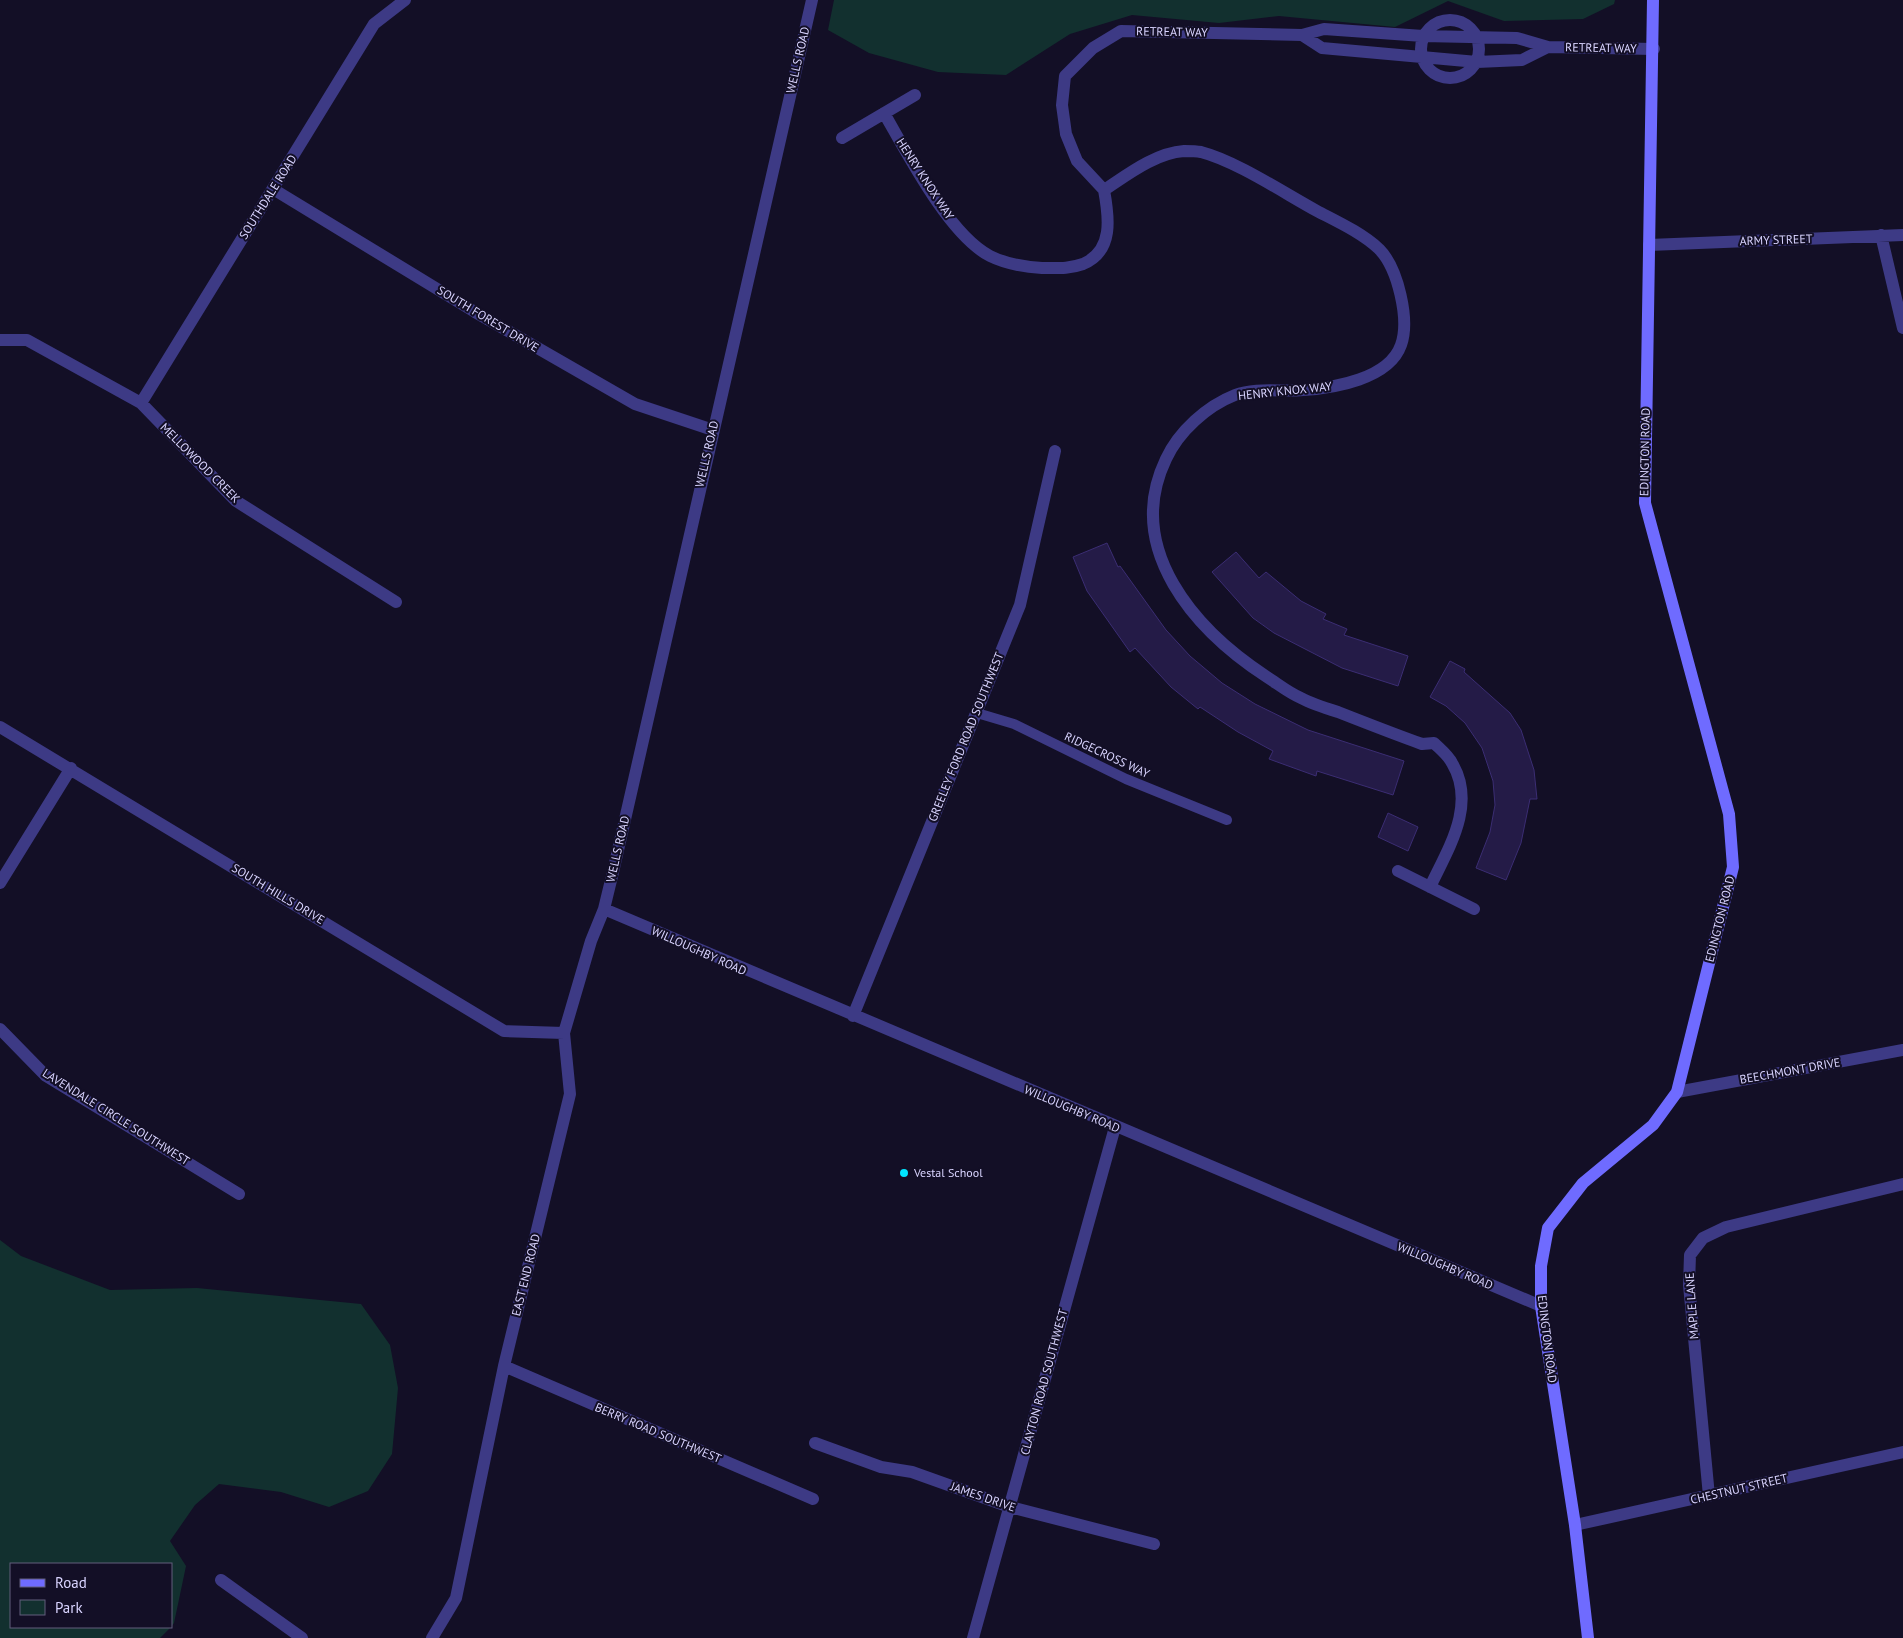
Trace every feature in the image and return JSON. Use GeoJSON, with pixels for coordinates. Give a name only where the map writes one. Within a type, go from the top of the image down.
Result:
{"type":"FeatureCollection","features":[{"type":"Feature","properties":{"kind":"street","name":"SOUTHDALE ROAD"},"geometry":{"type":"LineString","coordinates":[[141,403],[374,24],[405,0]]}},
{"type":"Feature","properties":{"kind":"street","name":"WELLS ROAD"},"geometry":{"type":"LineString","coordinates":[[604,909],[812,0]]}},
{"type":"Feature","properties":{"kind":"street","name":"EDINGTON ROAD"},"geometry":{"type":"LineString","coordinates":[[1588,1638],[1575,1525],[1541,1306],[1541,1266],[1548,1228],[1583,1183],[1653,1125],[1677,1092],[1733,867],[1729,814],[1645,503],[1654,49],[1653,0]]}},
{"type":"Feature","properties":{"kind":"street"},"geometry":{"type":"LineString","coordinates":[[1451,19],[1462,22],[1472,29],[1478,38],[1480,50],[1477,62],[1468,73],[1455,79],[1441,78],[1429,70],[1422,58],[1423,36],[1435,24],[1451,19]]}},
{"type":"Feature","properties":{"kind":"street","name":"RETREAT WAY"},"geometry":{"type":"LineString","coordinates":[[1104,190],[1077,161],[1066,134],[1062,105],[1065,76],[1092,48],[1121,30],[1302,35],[1324,29],[1423,36],[1517,38],[1548,47],[1654,49]]}},
{"type":"Feature","properties":{"kind":"street","name":"RETREAT WAY"},"geometry":{"type":"LineString","coordinates":[[1302,35],[1322,48],[1477,62],[1522,60],[1548,47]]}},
{"type":"Feature","properties":{"kind":"street"},"geometry":{"type":"LineString","coordinates":[[842,138],[915,95]]}},
{"type":"Feature","properties":{"kind":"street","name":"HENRY KNOX WAY"},"geometry":{"type":"LineString","coordinates":[[884,113],[947,217],[989,256],[1018,266],[1070,269],[1091,260],[1101,247],[1109,229],[1104,190],[1161,156],[1182,151],[1199,152],[1273,186],[1363,237],[1381,251],[1392,268],[1402,298],[1403,326],[1401,346],[1387,365],[1364,378],[1344,384],[1302,390],[1238,394],[1211,408],[1186,430],[1167,456],[1153,491],[1152,526],[1160,559],[1176,589],[1205,628],[1242,660],[1300,698],[1422,744],[1434,743],[1452,762],[1462,786],[1463,807],[1456,831],[1430,887]]}},
{"type":"Feature","properties":{"kind":"street","name":"SOUTH FOREST DRIVE"},"geometry":{"type":"LineString","coordinates":[[273,189],[475,312],[634,404],[713,430]]}},
{"type":"Feature","properties":{"kind":"street"},"geometry":{"type":"LineString","coordinates":[[1881,235],[1903,328]]}},
{"type":"Feature","properties":{"kind":"street","name":"ARMY STREET"},"geometry":{"type":"LineString","coordinates":[[1649,245],[1903,235]]}},
{"type":"Feature","properties":{"kind":"street","name":"MELLOWOOD CREEK"},"geometry":{"type":"LineString","coordinates":[[0,340],[27,340],[141,403],[236,501],[396,602]]}},
{"type":"Feature","properties":{"kind":"street","name":"GREELEY FORD ROAD SOUTHWEST"},"geometry":{"type":"LineString","coordinates":[[853,1016],[1020,605],[1055,451]]}},
{"type":"Feature","properties":{"kind":"street","name":"SOUTH HILLS DRIVE"},"geometry":{"type":"LineString","coordinates":[[0,727],[71,768],[504,1031],[564,1033]]}},
{"type":"Feature","properties":{"kind":"street"},"geometry":{"type":"LineString","coordinates":[[0,883],[71,768]]}},
{"type":"Feature","properties":{"kind":"street"},"geometry":{"type":"LineString","coordinates":[[1398,872],[1474,909]]}},
{"type":"Feature","properties":{"kind":"street","name":"WILLOUGHBY ROAD"},"geometry":{"type":"LineString","coordinates":[[604,909],[1541,1306]]}},
{"type":"Feature","properties":{"kind":"street","name":"EAST END ROAD"},"geometry":{"type":"LineString","coordinates":[[432,1638],[456,1598],[504,1366],[570,1094],[564,1033],[591,941],[604,909]]}},
{"type":"Feature","properties":{"kind":"street","name":"LAVENDALE CIRCLE SOUTHWEST"},"geometry":{"type":"LineString","coordinates":[[0,1029],[46,1076],[240,1194]]}},
{"type":"Feature","properties":{"kind":"street","name":"BEECHMONT DRIVE"},"geometry":{"type":"LineString","coordinates":[[1677,1092],[1903,1050]]}},
{"type":"Feature","properties":{"kind":"street","name":"CLAYTON ROAD SOUTHWEST"},"geometry":{"type":"LineString","coordinates":[[974,1638],[1115,1127]]}},
{"type":"Feature","properties":{"kind":"street","name":"MAPLE LANE"},"geometry":{"type":"LineString","coordinates":[[1709,1496],[1689,1285],[1690,1255],[1703,1238],[1726,1227],[1903,1184]]}},
{"type":"Feature","properties":{"kind":"street","name":"BERRY ROAD SOUTHWEST"},"geometry":{"type":"LineString","coordinates":[[504,1366],[813,1499]]}},
{"type":"Feature","properties":{"kind":"street","name":"JAMES DRIVE"},"geometry":{"type":"LineString","coordinates":[[815,1444],[882,1467],[912,1472],[1010,1507],[1154,1544]]}},
{"type":"Feature","properties":{"kind":"street","name":"CHESTNUT STREET"},"geometry":{"type":"LineString","coordinates":[[1575,1525],[1903,1452]]}},
{"type":"Feature","properties":{"kind":"street"},"geometry":{"type":"LineString","coordinates":[[221,1580],[302,1638]]}},
{"type":"Feature","properties":{"kind":"lane","name":"RIDGECROSS WAY"},"geometry":{"type":"LineString","coordinates":[[976,713],[1014,724],[1126,779],[1227,820]]}},
{"type":"Feature","properties":{"kind":"green space"},"geometry":{"type":"Polygon","coordinates":[[[834,0],[1615,0],[1614,4],[1583,19],[1504,21],[1448,1],[1395,27],[1279,16],[1219,23],[1132,15],[1070,34],[1006,75],[938,72],[869,53],[828,30],[834,0]]]}},
{"type":"Feature","properties":{"kind":"green space"},"geometry":{"type":"Polygon","coordinates":[[[0,1240],[21,1256],[110,1290],[197,1288],[361,1304],[390,1345],[398,1388],[392,1454],[368,1491],[329,1507],[281,1492],[219,1484],[195,1505],[170,1541],[186,1566],[172,1626],[172,1563],[10,1563],[10,1628],[170,1628],[160,1638],[0,1638],[0,1240]]]}},
{"type":"Feature","properties":{"kind":"building"},"geometry":{"type":"Polygon","coordinates":[[[1107,543],[1118,567],[1120,566],[1166,630],[1190,656],[1222,683],[1255,704],[1308,730],[1404,761],[1393,795],[1317,771],[1316,776],[1269,759],[1273,751],[1238,732],[1200,707],[1198,709],[1171,687],[1135,648],[1130,652],[1087,591],[1073,557],[1107,543]]]}},
{"type":"Feature","properties":{"kind":"building"},"geometry":{"type":"Polygon","coordinates":[[[1236,552],[1259,578],[1266,572],[1301,601],[1326,614],[1323,619],[1347,629],[1344,635],[1408,656],[1398,686],[1342,668],[1274,633],[1253,618],[1212,572],[1236,552]]]}},
{"type":"Feature","properties":{"kind":"building"},"geometry":{"type":"Polygon","coordinates":[[[1450,661],[1465,669],[1464,672],[1510,713],[1521,730],[1534,770],[1537,799],[1530,799],[1521,843],[1506,880],[1476,868],[1490,832],[1495,805],[1493,781],[1482,748],[1465,723],[1446,706],[1430,697],[1450,661]]]}},
{"type":"Feature","properties":{"kind":"building"},"geometry":{"type":"Polygon","coordinates":[[[1388,813],[1418,827],[1408,851],[1378,837],[1388,813]]]}},
{"type":"Feature","properties":{"kind":"place","name":"Vestal School"},"geometry":{"type":"Point","coordinates":[904,1173]}}]}
